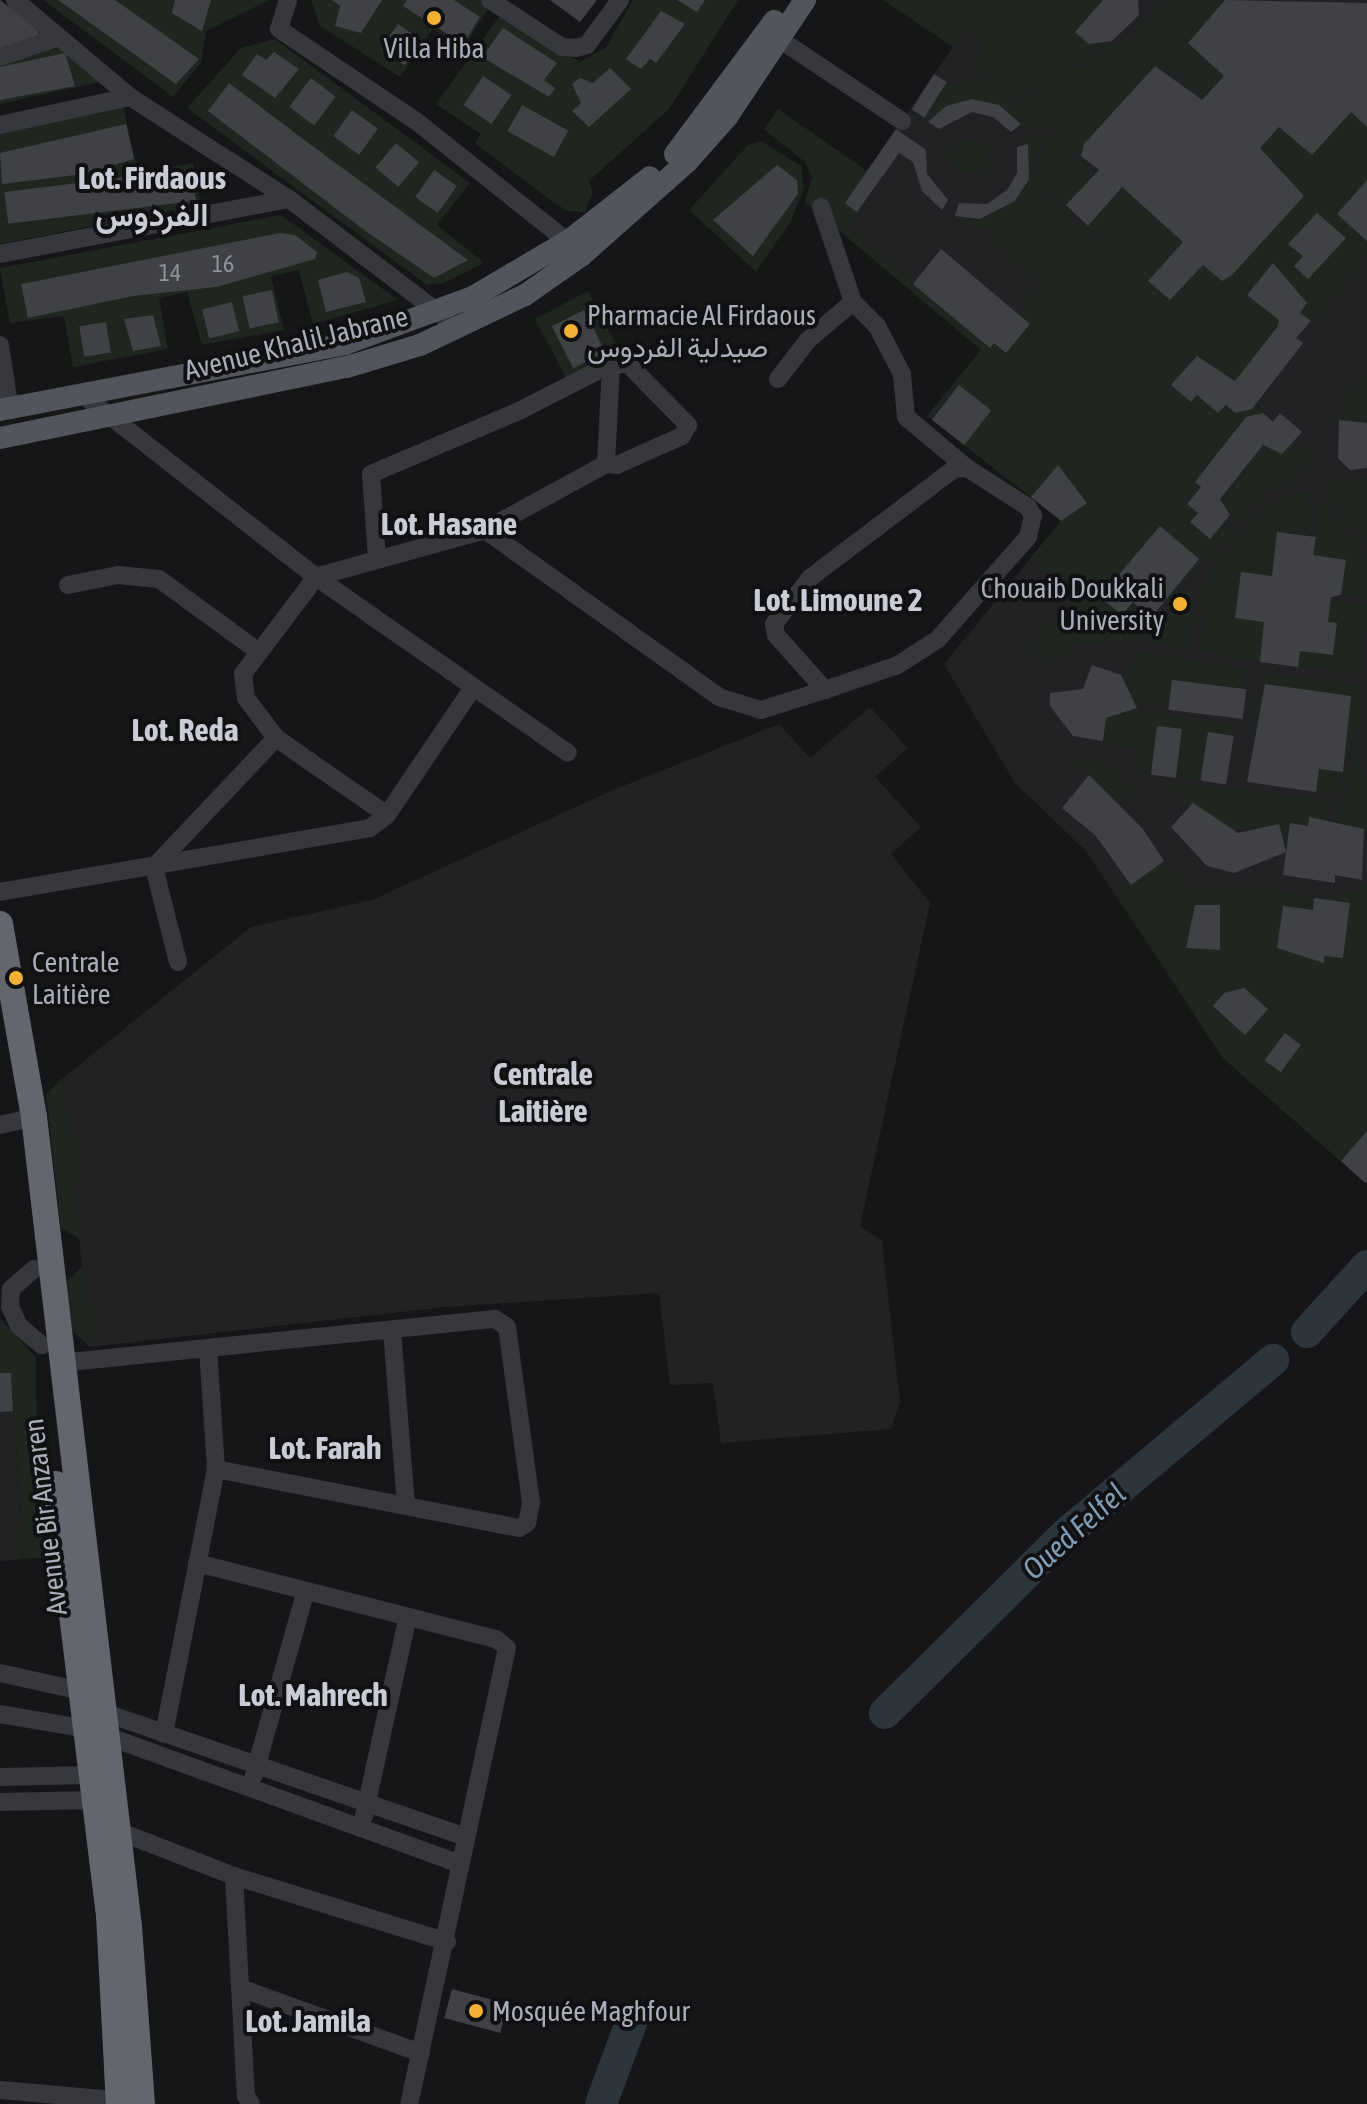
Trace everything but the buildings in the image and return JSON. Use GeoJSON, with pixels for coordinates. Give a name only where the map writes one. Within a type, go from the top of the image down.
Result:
{"type":"FeatureCollection","features":[{"type":"Feature","properties":{"kind":"highway","name":"Avenue Bir Anzaren"},"geometry":{"type":"LineString","coordinates":[[0,924],[17,1121],[34,1269],[51,1354],[77,1690],[96,1725]]}},
{"type":"Feature","properties":{"kind":"highway","name":"Avenue Bir Anzaren"},"geometry":{"type":"LineString","coordinates":[[0,1028],[17,1121],[51,1354],[96,1725],[103,1785],[109,1915],[127,2103]]}},
{"type":"Feature","properties":{"kind":"highway","name":"Avenue Bir Anzaren"},"geometry":{"type":"LineString","coordinates":[[103,1785],[118,1831],[127,2103]]}},
{"type":"Feature","properties":{"kind":"main road","name":"Avenue Khalil Jabrane"},"geometry":{"type":"LineString","coordinates":[[0,438],[107,419],[456,329],[525,295],[678,151],[788,0]]}},
{"type":"Feature","properties":{"kind":"main road","name":"Avenue Khalil Jabrane"},"geometry":{"type":"LineString","coordinates":[[5,410],[334,358],[576,248],[697,151],[805,0]]}},
{"type":"Feature","properties":{"kind":"street"},"geometry":{"type":"LineString","coordinates":[[15,0],[130,97],[289,199],[439,310],[456,329]]}},
{"type":"Feature","properties":{"kind":"street"},"geometry":{"type":"LineString","coordinates":[[288,0],[279,29],[407,114],[576,248]]}},
{"type":"Feature","properties":{"kind":"street"},"geometry":{"type":"LineString","coordinates":[[490,0],[562,47],[576,48],[587,45],[620,0]]}},
{"type":"Feature","properties":{"kind":"street"},"geometry":{"type":"LineString","coordinates":[[0,57],[59,37]]}},
{"type":"Feature","properties":{"kind":"street"},"geometry":{"type":"LineString","coordinates":[[779,39],[902,121]]}},
{"type":"Feature","properties":{"kind":"street"},"geometry":{"type":"LineString","coordinates":[[0,125],[130,97]]}},
{"type":"Feature","properties":{"kind":"street"},"geometry":{"type":"LineString","coordinates":[[0,254],[289,199]]}},
{"type":"Feature","properties":{"kind":"street"},"geometry":{"type":"LineString","coordinates":[[485,530],[740,707],[761,710],[898,665],[938,639],[1028,537],[1033,516],[1028,507],[967,468],[906,417],[902,374],[877,326],[853,302],[821,207]]}},
{"type":"Feature","properties":{"kind":"street"},"geometry":{"type":"LineString","coordinates":[[778,379],[808,340],[853,302]]}},
{"type":"Feature","properties":{"kind":"street"},"geometry":{"type":"LineString","coordinates":[[0,345],[5,410]]}},
{"type":"Feature","properties":{"kind":"street"},"geometry":{"type":"LineString","coordinates":[[606,464],[611,364]]}},
{"type":"Feature","properties":{"kind":"street"},"geometry":{"type":"LineString","coordinates":[[377,558],[371,474],[519,411],[611,364],[628,364],[688,425],[682,436],[617,465],[606,464],[485,530],[316,577],[243,674],[243,687],[252,709],[276,738],[387,815]]}},
{"type":"Feature","properties":{"kind":"street"},"geometry":{"type":"LineString","coordinates":[[87,398],[107,419],[316,577],[472,689],[568,753]]}},
{"type":"Feature","properties":{"kind":"street"},"geometry":{"type":"LineString","coordinates":[[825,690],[776,635],[778,614],[810,578],[943,474],[967,468]]}},
{"type":"Feature","properties":{"kind":"street"},"geometry":{"type":"LineString","coordinates":[[68,585],[118,575],[159,579],[259,652]]}},
{"type":"Feature","properties":{"kind":"street"},"geometry":{"type":"LineString","coordinates":[[0,892],[346,835],[387,815],[472,689]]}},
{"type":"Feature","properties":{"kind":"street"},"geometry":{"type":"LineString","coordinates":[[154,867],[276,738]]}},
{"type":"Feature","properties":{"kind":"street"},"geometry":{"type":"LineString","coordinates":[[154,867],[178,962]]}},
{"type":"Feature","properties":{"kind":"street"},"geometry":{"type":"LineString","coordinates":[[51,1354],[208,1349],[495,1319],[507,1327],[531,1514],[527,1523],[509,1527],[216,1469]]}},
{"type":"Feature","properties":{"kind":"street"},"geometry":{"type":"LineString","coordinates":[[392,1331],[406,1505]]}},
{"type":"Feature","properties":{"kind":"street"},"geometry":{"type":"LineString","coordinates":[[164,1734],[216,1469],[208,1349]]}},
{"type":"Feature","properties":{"kind":"street"},"geometry":{"type":"LineString","coordinates":[[197,1563],[407,1620],[496,1639],[507,1648],[509,1661],[466,1837],[447,1942],[409,2104]]}},
{"type":"Feature","properties":{"kind":"street"},"geometry":{"type":"LineString","coordinates":[[251,1786],[305,1593]]}},
{"type":"Feature","properties":{"kind":"street"},"geometry":{"type":"LineString","coordinates":[[362,1826],[407,1620]]}},
{"type":"Feature","properties":{"kind":"street"},"geometry":{"type":"LineString","coordinates":[[0,1673],[77,1690]]}},
{"type":"Feature","properties":{"kind":"street"},"geometry":{"type":"LineString","coordinates":[[0,1714],[164,1734],[466,1837]]}},
{"type":"Feature","properties":{"kind":"street"},"geometry":{"type":"LineString","coordinates":[[96,1725],[460,1864]]}},
{"type":"Feature","properties":{"kind":"street"},"geometry":{"type":"LineString","coordinates":[[0,1777],[103,1785]]}},
{"type":"Feature","properties":{"kind":"street"},"geometry":{"type":"LineString","coordinates":[[0,1802],[103,1785]]}},
{"type":"Feature","properties":{"kind":"street"},"geometry":{"type":"LineString","coordinates":[[118,1831],[234,1876],[447,1942]]}},
{"type":"Feature","properties":{"kind":"street"},"geometry":{"type":"LineString","coordinates":[[234,1876],[243,1989],[246,2096],[251,2104]]}},
{"type":"Feature","properties":{"kind":"street"},"geometry":{"type":"LineString","coordinates":[[243,1989],[421,2053]]}},
{"type":"Feature","properties":{"kind":"street"},"geometry":{"type":"LineString","coordinates":[[0,2090],[127,2103]]}},
{"type":"Feature","properties":{"kind":"shaded area"},"geometry":{"type":"Polygon","coordinates":[[[43,0],[269,0],[206,31],[201,62],[173,97],[43,0]]]}},
{"type":"Feature","properties":{"kind":"shaded area"},"geometry":{"type":"Polygon","coordinates":[[[311,0],[481,0],[490,6],[463,48],[433,29],[400,77],[320,26],[311,0]]]}},
{"type":"Feature","properties":{"kind":"shaded area"},"geometry":{"type":"Polygon","coordinates":[[[633,0],[738,0],[669,109],[589,181],[593,193],[585,212],[567,211],[549,199],[475,143],[481,134],[436,104],[501,14],[580,62],[606,47],[633,0]]]}},
{"type":"Feature","properties":{"kind":"shaded area"},"geometry":{"type":"Polygon","coordinates":[[[883,0],[1103,0],[1075,32],[1089,44],[1112,41],[1017,98],[983,73],[980,38],[964,31],[953,47],[883,0]]]}},
{"type":"Feature","properties":{"kind":"shaded area","name":"Chouaib Doukkali University"},"geometry":{"type":"Polygon","coordinates":[[[1062,0],[1367,0],[1367,1184],[1223,1058],[1087,852],[1015,783],[944,664],[1061,521],[931,419],[989,347],[834,218],[964,31],[1027,58],[1062,0]]]}},
{"type":"Feature","properties":{"kind":"shaded area"},"geometry":{"type":"Polygon","coordinates":[[[1168,0],[1225,0],[1188,43],[1224,76],[1202,100],[1140,30],[1168,0]]]}},
{"type":"Feature","properties":{"kind":"shaded area"},"geometry":{"type":"Polygon","coordinates":[[[1128,37],[1142,41],[1165,65],[1155,66],[1084,144],[1081,156],[1023,99],[1128,37]]]}},
{"type":"Feature","properties":{"kind":"shaded area"},"geometry":{"type":"Polygon","coordinates":[[[275,39],[470,183],[437,225],[484,263],[444,283],[427,285],[187,108],[241,48],[275,39]]]}},
{"type":"Feature","properties":{"kind":"shaded area"},"geometry":{"type":"Polygon","coordinates":[[[61,49],[104,81],[0,104],[0,61],[61,49]]]}},
{"type":"Feature","properties":{"kind":"shaded area"},"geometry":{"type":"Polygon","coordinates":[[[981,77],[1046,128],[1027,131],[999,105],[973,99],[946,106],[928,122],[922,117],[942,89],[981,77]]]}},
{"type":"Feature","properties":{"kind":"shaded area"},"geometry":{"type":"Polygon","coordinates":[[[123,105],[138,173],[193,163],[201,205],[0,244],[0,130],[123,105]]]}},
{"type":"Feature","properties":{"kind":"shaded area"},"geometry":{"type":"Polygon","coordinates":[[[778,109],[867,171],[845,203],[857,212],[847,228],[989,347],[994,343],[1005,353],[1030,325],[1019,315],[1042,281],[982,229],[951,217],[989,217],[1015,201],[1029,179],[1028,139],[1044,133],[1033,164],[1041,195],[1170,300],[1203,265],[1221,281],[1232,275],[1291,176],[1260,148],[1279,127],[1311,155],[1351,112],[1367,127],[1367,180],[1337,214],[1367,241],[1367,254],[1311,321],[1299,313],[1235,381],[1197,356],[1172,385],[1190,402],[1197,395],[1218,413],[1226,405],[1235,413],[1255,405],[1263,413],[1246,417],[1195,482],[1201,487],[1187,504],[1198,513],[1190,522],[1209,539],[1223,524],[1231,533],[1130,639],[1074,645],[1040,668],[1045,661],[1031,648],[1078,593],[1032,556],[1061,521],[1087,502],[1058,466],[1031,497],[963,444],[991,410],[959,385],[931,419],[927,416],[981,350],[805,202],[812,177],[805,162],[764,129],[778,109]]]}},
{"type":"Feature","properties":{"kind":"shaded area"},"geometry":{"type":"Polygon","coordinates":[[[1048,132],[1095,174],[1064,209],[1037,176],[1048,132]]]}},
{"type":"Feature","properties":{"kind":"shaded area"},"geometry":{"type":"Polygon","coordinates":[[[971,140],[983,145],[988,157],[983,169],[971,174],[959,169],[954,157],[959,145],[971,140]]]}},
{"type":"Feature","properties":{"kind":"shaded area"},"geometry":{"type":"Polygon","coordinates":[[[761,141],[801,166],[804,187],[791,221],[756,272],[689,210],[748,145],[761,141]]]}},
{"type":"Feature","properties":{"kind":"shaded area"},"geometry":{"type":"Polygon","coordinates":[[[1122,187],[1183,242],[1148,281],[1087,226],[1122,187]]]}},
{"type":"Feature","properties":{"kind":"shaded area"},"geometry":{"type":"Polygon","coordinates":[[[281,215],[398,300],[313,324],[299,270],[271,276],[284,330],[202,345],[187,292],[159,298],[168,349],[73,367],[64,316],[10,323],[0,268],[281,215]]]}},
{"type":"Feature","properties":{"kind":"shaded area"},"geometry":{"type":"Polygon","coordinates":[[[588,291],[619,350],[566,378],[535,319],[588,291]]]}},
{"type":"Feature","properties":{"kind":"shaded area"},"geometry":{"type":"Polygon","coordinates":[[[1367,370],[1366,423],[1339,420],[1350,395],[1367,370]]]}},
{"type":"Feature","properties":{"kind":"shaded area"},"geometry":{"type":"Polygon","coordinates":[[[1293,442],[1312,456],[1278,492],[1266,486],[1238,520],[1219,506],[1263,445],[1282,454],[1293,442]]]}},
{"type":"Feature","properties":{"kind":"shaded area"},"geometry":{"type":"Polygon","coordinates":[[[1367,477],[1367,543],[1335,500],[1336,482],[1367,477]]]}},
{"type":"Feature","properties":{"kind":"shaded area"},"geometry":{"type":"Polygon","coordinates":[[[1309,487],[1302,535],[1277,533],[1260,662],[1200,651],[1213,569],[1261,514],[1309,487]]]}},
{"type":"Feature","properties":{"kind":"shaded area"},"geometry":{"type":"Polygon","coordinates":[[[1317,497],[1367,558],[1367,598],[1341,595],[1345,560],[1313,555],[1317,497]]]}},
{"type":"Feature","properties":{"kind":"shaded area"},"geometry":{"type":"Polygon","coordinates":[[[1193,588],[1187,648],[1144,641],[1193,588]]]}},
{"type":"Feature","properties":{"kind":"shaded area"},"geometry":{"type":"Polygon","coordinates":[[[1331,600],[1367,605],[1363,673],[1298,667],[1300,651],[1331,600]]]}},
{"type":"Feature","properties":{"kind":"shaded area"},"geometry":{"type":"Polygon","coordinates":[[[1137,651],[1244,668],[1246,689],[1169,707],[1135,703],[1126,682],[1137,651]]]}},
{"type":"Feature","properties":{"kind":"shaded area"},"geometry":{"type":"Polygon","coordinates":[[[1264,673],[1362,685],[1362,713],[1336,794],[1247,782],[1264,673]]]}},
{"type":"Feature","properties":{"kind":"shaded area","name":"Centrale Laitière"},"geometry":{"type":"Polygon","coordinates":[[[870,707],[908,748],[875,777],[921,827],[891,854],[930,903],[860,1226],[882,1241],[900,1402],[891,1429],[721,1443],[713,1383],[670,1385],[659,1293],[446,1307],[90,1347],[63,1078],[251,927],[372,900],[613,790],[779,724],[810,758],[870,707]]]}},
{"type":"Feature","properties":{"kind":"shaded area"},"geometry":{"type":"Polygon","coordinates":[[[1132,710],[1234,724],[1228,783],[1144,773],[1147,753],[1103,741],[1106,718],[1132,710]]]}},
{"type":"Feature","properties":{"kind":"shaded area"},"geometry":{"type":"Polygon","coordinates":[[[1358,757],[1367,783],[1367,833],[1336,821],[1358,757]]]}},
{"type":"Feature","properties":{"kind":"shaded area"},"geometry":{"type":"Polygon","coordinates":[[[1072,758],[1094,760],[1129,785],[1129,792],[1119,803],[1072,758]]]}},
{"type":"Feature","properties":{"kind":"shaded area"},"geometry":{"type":"Polygon","coordinates":[[[1165,783],[1243,789],[1335,802],[1327,820],[1291,823],[1286,852],[1279,825],[1227,830],[1165,783]]]}},
{"type":"Feature","properties":{"kind":"shaded area"},"geometry":{"type":"Polygon","coordinates":[[[1164,861],[1186,888],[1266,887],[1331,900],[1367,882],[1367,1184],[1223,1058],[1117,896],[1164,861]]]}},
{"type":"Feature","properties":{"kind":"shaded area"},"geometry":{"type":"Polygon","coordinates":[[[63,1078],[80,1239],[61,1228],[46,1094],[63,1078]]]}},
{"type":"Feature","properties":{"kind":"shaded area"},"geometry":{"type":"Polygon","coordinates":[[[82,1266],[90,1347],[70,1329],[67,1282],[82,1266]]]}},
{"type":"Feature","properties":{"kind":"shaded area"},"geometry":{"type":"Polygon","coordinates":[[[0,1319],[11,1373],[24,1559],[0,1561],[0,1319]]]}},
{"type":"Feature","properties":{"kind":"shaded area"},"geometry":{"type":"Polygon","coordinates":[[[0,1319],[36,1357],[37,1466],[46,1557],[24,1559],[11,1373],[0,1373],[0,1319]]]}},
{"type":"Feature","properties":{"kind":"waterway","name":"Oued Felfel"},"geometry":{"type":"LineString","coordinates":[[1307,1332],[1367,1266]]}},
{"type":"Feature","properties":{"kind":"waterway","name":"Oued Felfel"},"geometry":{"type":"LineString","coordinates":[[885,1713],[1068,1532],[1273,1360]]}},
{"type":"Feature","properties":{"kind":"waterway","name":"Oued Felfel"},"geometry":{"type":"LineString","coordinates":[[601,2104],[632,2020]]}},
{"type":"Feature","properties":{"kind":"place","name":"Villa Hiba"},"geometry":{"type":"Point","coordinates":[434,18]}},
{"type":"Feature","properties":{"kind":"place","name":"Pharmacie Al Firdaous صيدلية الفردوس"},"geometry":{"type":"Point","coordinates":[571,331]}},
{"type":"Feature","properties":{"kind":"place","name":"Chouaib Doukkali University"},"geometry":{"type":"Point","coordinates":[1180,604]}},
{"type":"Feature","properties":{"kind":"place","name":"Centrale Laitière"},"geometry":{"type":"Point","coordinates":[16,978]}},
{"type":"Feature","properties":{"kind":"place","name":"Mosquée Maghfour"},"geometry":{"type":"Point","coordinates":[476,2011]}},
{"type":"Feature","properties":{"kind":"district","name":"Lot. Firdaous الفردوس"},"geometry":{"type":"Point","coordinates":[152,198]}},
{"type":"Feature","properties":{"kind":"district","name":"Lot. Hasane"},"geometry":{"type":"Point","coordinates":[449,524]}},
{"type":"Feature","properties":{"kind":"district","name":"Lot. Limoune 2"},"geometry":{"type":"Point","coordinates":[838,600]}},
{"type":"Feature","properties":{"kind":"district","name":"Lot. Reda"},"geometry":{"type":"Point","coordinates":[185,730]}},
{"type":"Feature","properties":{"kind":"district","name":"Centrale Laitière"},"geometry":{"type":"Point","coordinates":[543,1094]}},
{"type":"Feature","properties":{"kind":"district","name":"Lot. Farah"},"geometry":{"type":"Point","coordinates":[325,1448]}},
{"type":"Feature","properties":{"kind":"district","name":"Lot. Mahrech"},"geometry":{"type":"Point","coordinates":[313,1695]}},
{"type":"Feature","properties":{"kind":"district","name":"Lot. Jamila"},"geometry":{"type":"Point","coordinates":[308,2021]}}]}
